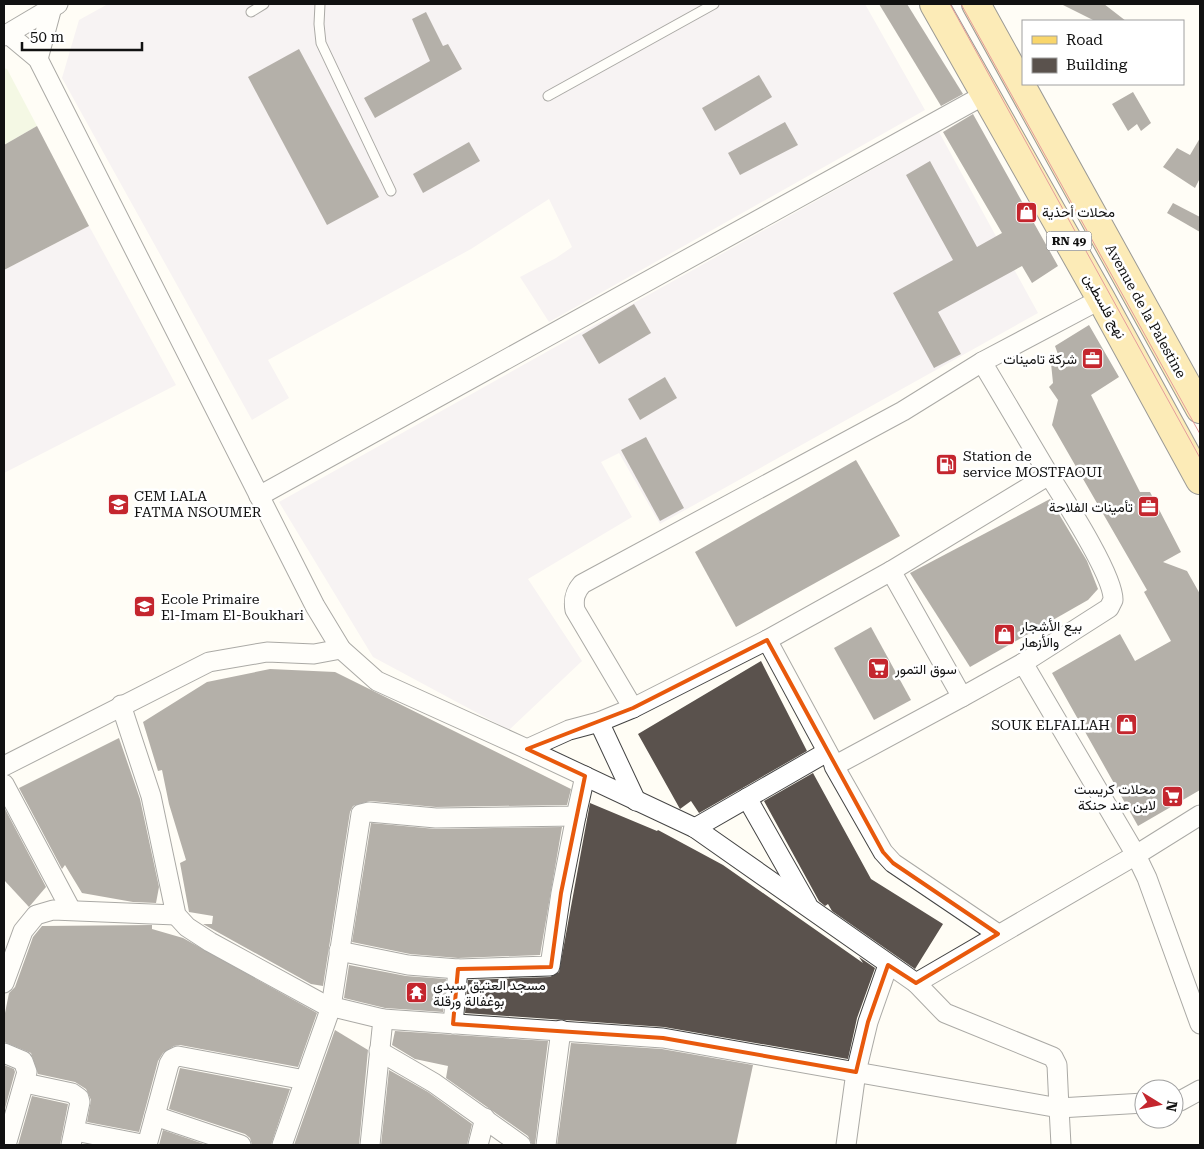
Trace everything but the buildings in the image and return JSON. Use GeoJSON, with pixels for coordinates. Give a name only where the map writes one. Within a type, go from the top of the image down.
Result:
{"type":"FeatureCollection","features":[{"type":"Feature","properties":{"kind":"main road","name":"نهج فلسطين"},"geometry":{"type":"LineString","coordinates":[[934,4],[1101,298],[1200,480]]}},
{"type":"Feature","properties":{"kind":"main road","name":"Avenue de la Palestine"},"geometry":{"type":"LineString","coordinates":[[976,4],[1200,409]]}},
{"type":"Feature","properties":{"kind":"street"},"geometry":{"type":"LineString","coordinates":[[55,5],[6,35],[38,59],[315,606],[341,649],[377,681],[695,828],[916,983],[945,1013],[1053,1057],[1058,1065],[1061,1145]]}},
{"type":"Feature","properties":{"kind":"street"},"geometry":{"type":"LineString","coordinates":[[38,59],[55,5]]}},
{"type":"Feature","properties":{"kind":"street"},"geometry":{"type":"LineString","coordinates":[[259,496],[986,94]]}},
{"type":"Feature","properties":{"kind":"street"},"geometry":{"type":"LineString","coordinates":[[633,708],[575,610],[573,601],[576,591],[582,584],[902,411],[982,362],[1101,298]]}},
{"type":"Feature","properties":{"kind":"street"},"geometry":{"type":"LineString","coordinates":[[695,828],[747,798],[962,697],[1023,663],[1108,608],[1113,600],[1112,590],[1091,544],[982,362]]}},
{"type":"Feature","properties":{"kind":"street"},"geometry":{"type":"LineString","coordinates":[[527,749],[569,730],[599,722],[633,708],[767,640],[891,571],[1049,475]]}},
{"type":"Feature","properties":{"kind":"street"},"geometry":{"type":"LineString","coordinates":[[891,571],[962,697]]}},
{"type":"Feature","properties":{"kind":"street"},"geometry":{"type":"LineString","coordinates":[[767,640],[883,852],[893,863],[998,934]]}},
{"type":"Feature","properties":{"kind":"street"},"geometry":{"type":"LineString","coordinates":[[4,766],[209,662],[267,652],[314,654],[341,649]]}},
{"type":"Feature","properties":{"kind":"street"},"geometry":{"type":"LineString","coordinates":[[1023,663],[1136,855],[1147,878],[1200,1024]]}},
{"type":"Feature","properties":{"kind":"street"},"geometry":{"type":"LineString","coordinates":[[121,705],[151,796],[176,915],[187,927],[210,942],[331,1007],[382,1019],[662,1038],[1059,1108],[1134,1104]]}},
{"type":"Feature","properties":{"kind":"street"},"geometry":{"type":"LineString","coordinates":[[599,722],[636,801]]}},
{"type":"Feature","properties":{"kind":"street"},"geometry":{"type":"LineString","coordinates":[[339,951],[408,965],[458,969],[550,966],[561,893],[585,776]]}},
{"type":"Feature","properties":{"kind":"street"},"geometry":{"type":"LineString","coordinates":[[4,784],[71,910]]}},
{"type":"Feature","properties":{"kind":"street"},"geometry":{"type":"LineString","coordinates":[[747,798],[810,910]]}},
{"type":"Feature","properties":{"kind":"street"},"geometry":{"type":"LineString","coordinates":[[282,1145],[331,1007],[361,814],[369,812],[436,818],[576,816]]}},
{"type":"Feature","properties":{"kind":"street"},"geometry":{"type":"LineString","coordinates":[[916,983],[1136,855],[1200,815]]}},
{"type":"Feature","properties":{"kind":"street"},"geometry":{"type":"LineString","coordinates":[[5,974],[23,931],[36,915],[53,910],[71,910],[176,915]]}},
{"type":"Feature","properties":{"kind":"street"},"geometry":{"type":"LineString","coordinates":[[846,1145],[856,1072],[868,1022],[888,965]]}},
{"type":"Feature","properties":{"kind":"street"},"geometry":{"type":"LineString","coordinates":[[453,1024],[458,969]]}},
{"type":"Feature","properties":{"kind":"street"},"geometry":{"type":"LineString","coordinates":[[370,1145],[382,1019]]}},
{"type":"Feature","properties":{"kind":"street"},"geometry":{"type":"LineString","coordinates":[[546,1145],[561,1030]]}},
{"type":"Feature","properties":{"kind":"street"},"geometry":{"type":"LineString","coordinates":[[379,1051],[434,1083],[521,1145]]}},
{"type":"Feature","properties":{"kind":"street"},"geometry":{"type":"LineString","coordinates":[[4,1053],[26,1064],[25,1083],[6,1145]]}},
{"type":"Feature","properties":{"kind":"street"},"geometry":{"type":"LineString","coordinates":[[25,1083],[76,1094],[80,1102],[73,1138],[147,1145],[169,1064],[172,1059],[178,1056],[305,1080]]}},
{"type":"Feature","properties":{"kind":"street"},"geometry":{"type":"LineString","coordinates":[[1184,1099],[1200,1090]]}},
{"type":"Feature","properties":{"kind":"street"},"geometry":{"type":"LineString","coordinates":[[154,1116],[241,1145]]}},
{"type":"Feature","properties":{"kind":"street"},"geometry":{"type":"LineString","coordinates":[[478,1145],[485,1118]]}},
{"type":"Feature","properties":{"kind":"lane"},"geometry":{"type":"LineString","coordinates":[[251,12],[264,4]]}},
{"type":"Feature","properties":{"kind":"lane"},"geometry":{"type":"LineString","coordinates":[[320,4],[319,24],[321,43],[391,191]]}},
{"type":"Feature","properties":{"kind":"lane"},"geometry":{"type":"LineString","coordinates":[[548,96],[714,4]]}},
{"type":"Feature","properties":{"kind":"highlighted area"},"geometry":{"type":"Polygon","coordinates":[[[767,640],[883,852],[893,863],[998,934],[916,983],[888,965],[868,1022],[856,1072],[663,1038],[453,1024],[458,969],[551,967],[561,893],[585,776],[527,749],[633,708],[767,640]]]}},
{"type":"Feature","properties":{"kind":"shaded area"},"geometry":{"type":"Polygon","coordinates":[[[108,4],[865,4],[925,110],[549,322],[520,277],[556,258],[572,247],[549,199],[471,249],[268,360],[289,398],[252,420],[62,78],[79,20],[108,4]]]}},
{"type":"Feature","properties":{"kind":"shaded area"},"geometry":{"type":"Polygon","coordinates":[[[939,132],[1038,313],[660,524],[619,453],[601,462],[632,517],[528,579],[582,661],[509,730],[373,657],[279,502],[939,132]]]}},
{"type":"Feature","properties":{"kind":"shaded area"},"geometry":{"type":"Polygon","coordinates":[[[89,226],[176,385],[4,473],[4,270],[89,226]]]}},
{"type":"Feature","properties":{"kind":"green space"},"geometry":{"type":"Polygon","coordinates":[[[4,68],[7,69],[37,126],[4,145],[4,68]]]}},
{"type":"Feature","properties":{"kind":"tram line"},"geometry":{"type":"LineString","coordinates":[[950,4],[1200,458]]}},
{"type":"Feature","properties":{"kind":"tram line"},"geometry":{"type":"LineString","coordinates":[[961,4],[1200,434]]}},
{"type":"Feature","properties":{"kind":"place","name":"محلات أحذية"},"geometry":{"type":"Point","coordinates":[1026,212]}},
{"type":"Feature","properties":{"kind":"place","name":"شركة تامينات"},"geometry":{"type":"Point","coordinates":[1093,359]}},
{"type":"Feature","properties":{"kind":"place","name":"Station de service MOSTFAOUI"},"geometry":{"type":"Point","coordinates":[947,464]}},
{"type":"Feature","properties":{"kind":"place","name":"CEM LALA FATMA NSOUMER"},"geometry":{"type":"Point","coordinates":[118,504]}},
{"type":"Feature","properties":{"kind":"place","name":"تأمينات الفلاحة"},"geometry":{"type":"Point","coordinates":[1149,507]}},
{"type":"Feature","properties":{"kind":"place","name":"Ecole Primaire El-Imam El-Boukhari"},"geometry":{"type":"Point","coordinates":[145,607]}},
{"type":"Feature","properties":{"kind":"place","name":"بيع الأشجار والأزهار"},"geometry":{"type":"Point","coordinates":[1004,634]}},
{"type":"Feature","properties":{"kind":"place","name":"سوق التمور"},"geometry":{"type":"Point","coordinates":[879,669]}},
{"type":"Feature","properties":{"kind":"place","name":"SOUK ELFALLAH"},"geometry":{"type":"Point","coordinates":[1126,725]}},
{"type":"Feature","properties":{"kind":"place","name":"محلات كريست لاين عند حنكة"},"geometry":{"type":"Point","coordinates":[1172,797]}},
{"type":"Feature","properties":{"kind":"place","name":"مسجد العتيق سبدي بوغفالة ورقلة"},"geometry":{"type":"Point","coordinates":[417,993]}}]}
